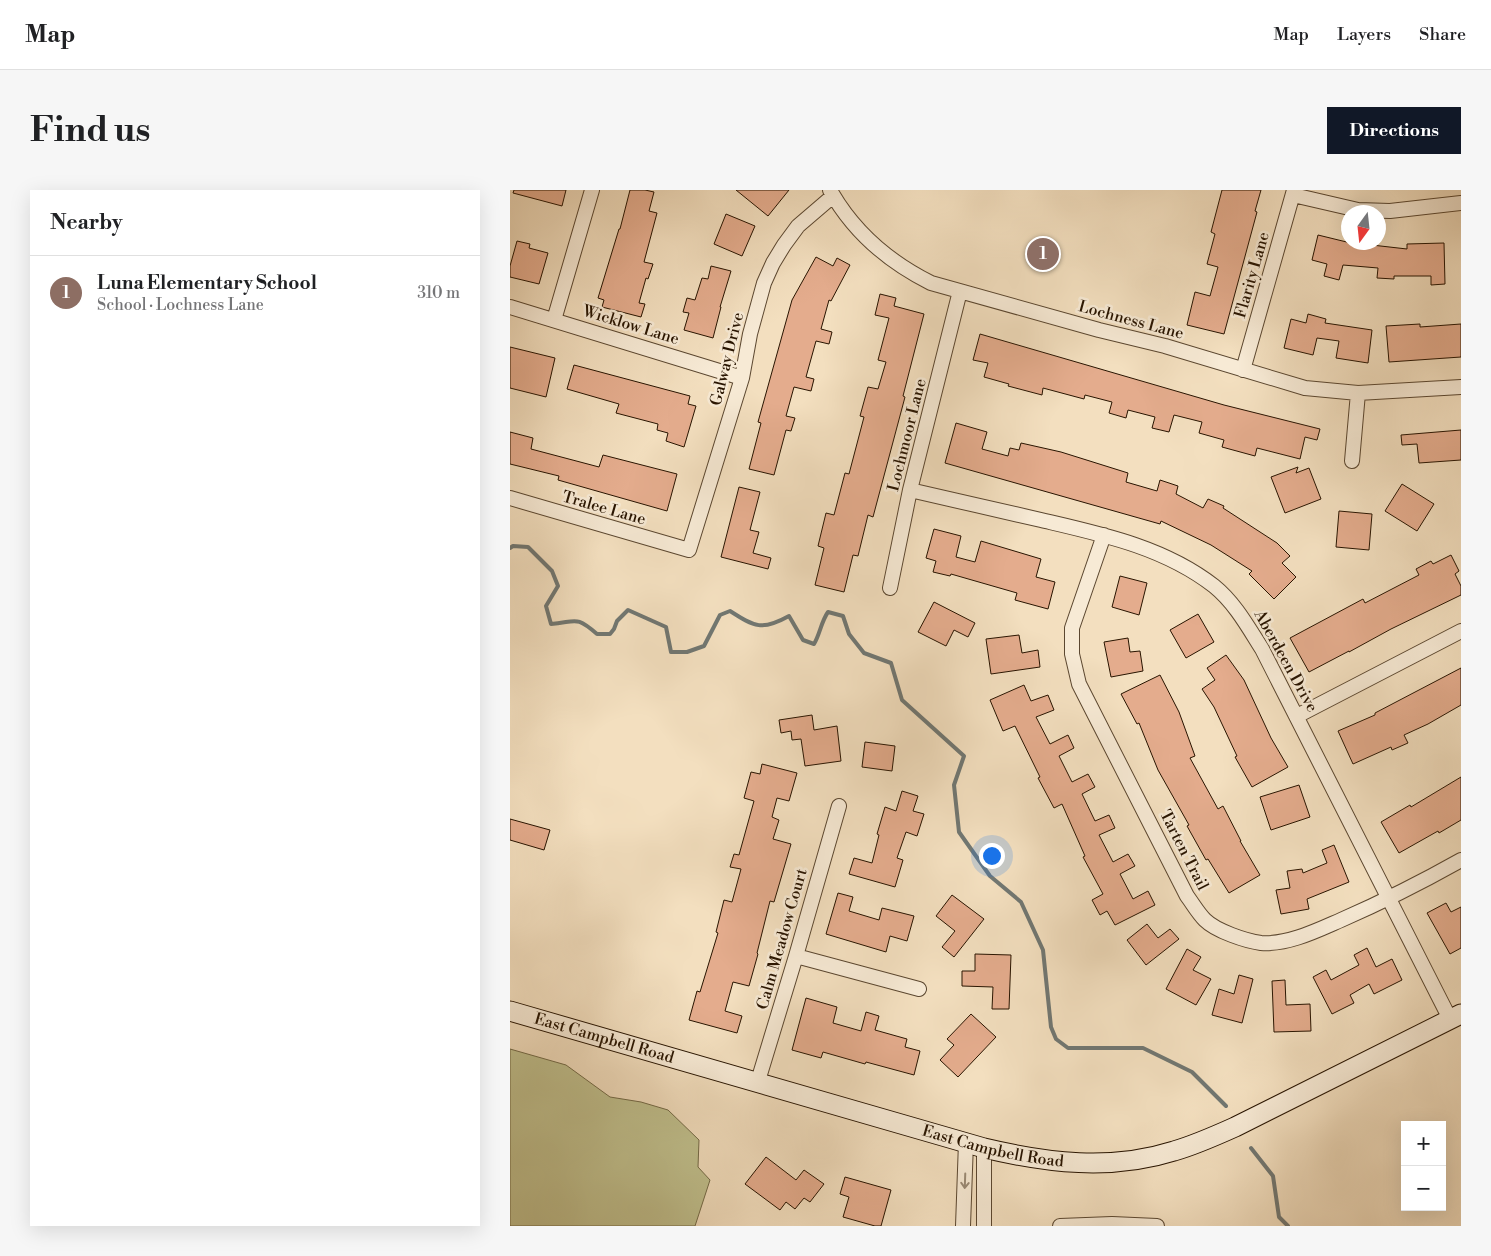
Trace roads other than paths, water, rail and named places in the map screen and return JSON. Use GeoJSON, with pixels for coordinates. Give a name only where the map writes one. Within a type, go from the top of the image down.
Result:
{"type":"FeatureCollection","features":[{"type":"Feature","properties":{"kind":"main road","name":"East Campbell Road"},"geometry":{"type":"LineString","coordinates":[[510,1011],[975,1145],[1053,1161],[1099,1164],[1122,1162],[1173,1152],[1235,1127],[1456,1017]]}},
{"type":"Feature","properties":{"kind":"street"},"geometry":{"type":"LineString","coordinates":[[554,320],[592,190]]}},
{"type":"Feature","properties":{"kind":"street"},"geometry":{"type":"LineString","coordinates":[[1294,192],[1358,210],[1390,211],[1461,203]]}},
{"type":"Feature","properties":{"kind":"street","name":"Flarity Lane"},"geometry":{"type":"LineString","coordinates":[[1243,370],[1294,192]]}},
{"type":"Feature","properties":{"kind":"street","name":"Lochness Lane"},"geometry":{"type":"LineString","coordinates":[[831,193],[853,223],[887,256],[907,271],[931,283],[1099,330],[1165,346],[1305,388],[1358,393],[1461,387]]}},
{"type":"Feature","properties":{"kind":"street","name":"Galway Drive"},"geometry":{"type":"LineString","coordinates":[[689,550],[742,378],[750,334],[764,283],[773,263],[798,226],[831,193]]}},
{"type":"Feature","properties":{"kind":"street","name":"Lochmoor Lane"},"geometry":{"type":"LineString","coordinates":[[890,588],[910,490],[960,291]]}},
{"type":"Feature","properties":{"kind":"street","name":"Wicklow Lane"},"geometry":{"type":"LineString","coordinates":[[510,307],[742,378]]}},
{"type":"Feature","properties":{"kind":"street"},"geometry":{"type":"LineString","coordinates":[[1352,461],[1358,393]]}},
{"type":"Feature","properties":{"kind":"street","name":"Aberdeen Drive"},"geometry":{"type":"LineString","coordinates":[[910,490],[1104,534],[1155,552],[1192,570],[1215,587],[1239,612],[1275,673],[1390,899],[1456,1017]]}},
{"type":"Feature","properties":{"kind":"street","name":"Tralee Lane"},"geometry":{"type":"LineString","coordinates":[[510,498],[689,550]]}},
{"type":"Feature","properties":{"kind":"street","name":"Tarten Trail"},"geometry":{"type":"LineString","coordinates":[[1104,534],[1072,628],[1072,654],[1077,676],[1088,702],[1196,910],[1206,922],[1232,935],[1261,943],[1288,940],[1312,932],[1390,899],[1461,860]]}},
{"type":"Feature","properties":{"kind":"street"},"geometry":{"type":"LineString","coordinates":[[1296,716],[1461,631]]}},
{"type":"Feature","properties":{"kind":"street","name":"Calm Meadow Court"},"geometry":{"type":"LineString","coordinates":[[758,1081],[839,806]]}},
{"type":"Feature","properties":{"kind":"street"},"geometry":{"type":"LineString","coordinates":[[796,956],[919,989]]}},
{"type":"Feature","properties":{"kind":"street"},"geometry":{"type":"LineString","coordinates":[[963,1226],[975,1145]]}},
{"type":"Feature","properties":{"kind":"street"},"geometry":{"type":"LineString","coordinates":[[975,1145],[984,1226]]}},
{"type":"Feature","properties":{"kind":"street"},"geometry":{"type":"LineString","coordinates":[[1060,1226],[1112,1224],[1157,1226]]}},
{"type":"Feature","properties":{"kind":"waterway"},"geometry":{"type":"LineString","coordinates":[[510,548],[513,546],[528,547],[552,571],[558,586],[546,606],[551,624],[576,621],[584,624],[597,634],[610,634],[617,621],[628,610],[666,627],[671,652],[687,652],[704,646],[720,615],[730,611],[746,621],[759,625],[772,624],[789,616],[803,640],[814,644],[828,612],[843,616],[849,634],[864,653],[891,663],[902,700],[964,756],[954,785],[959,832],[990,876],[1021,902],[1043,950],[1051,1027],[1056,1039],[1068,1048],[1143,1048],[1192,1072],[1226,1106]]}},
{"type":"Feature","properties":{"kind":"waterway"},"geometry":{"type":"LineString","coordinates":[[1251,1148],[1273,1176],[1279,1217],[1288,1226]]}},
{"type":"Feature","properties":{"kind":"place","name":"Luna Elementary School"},"geometry":{"type":"Point","coordinates":[1043,254]}}]}
